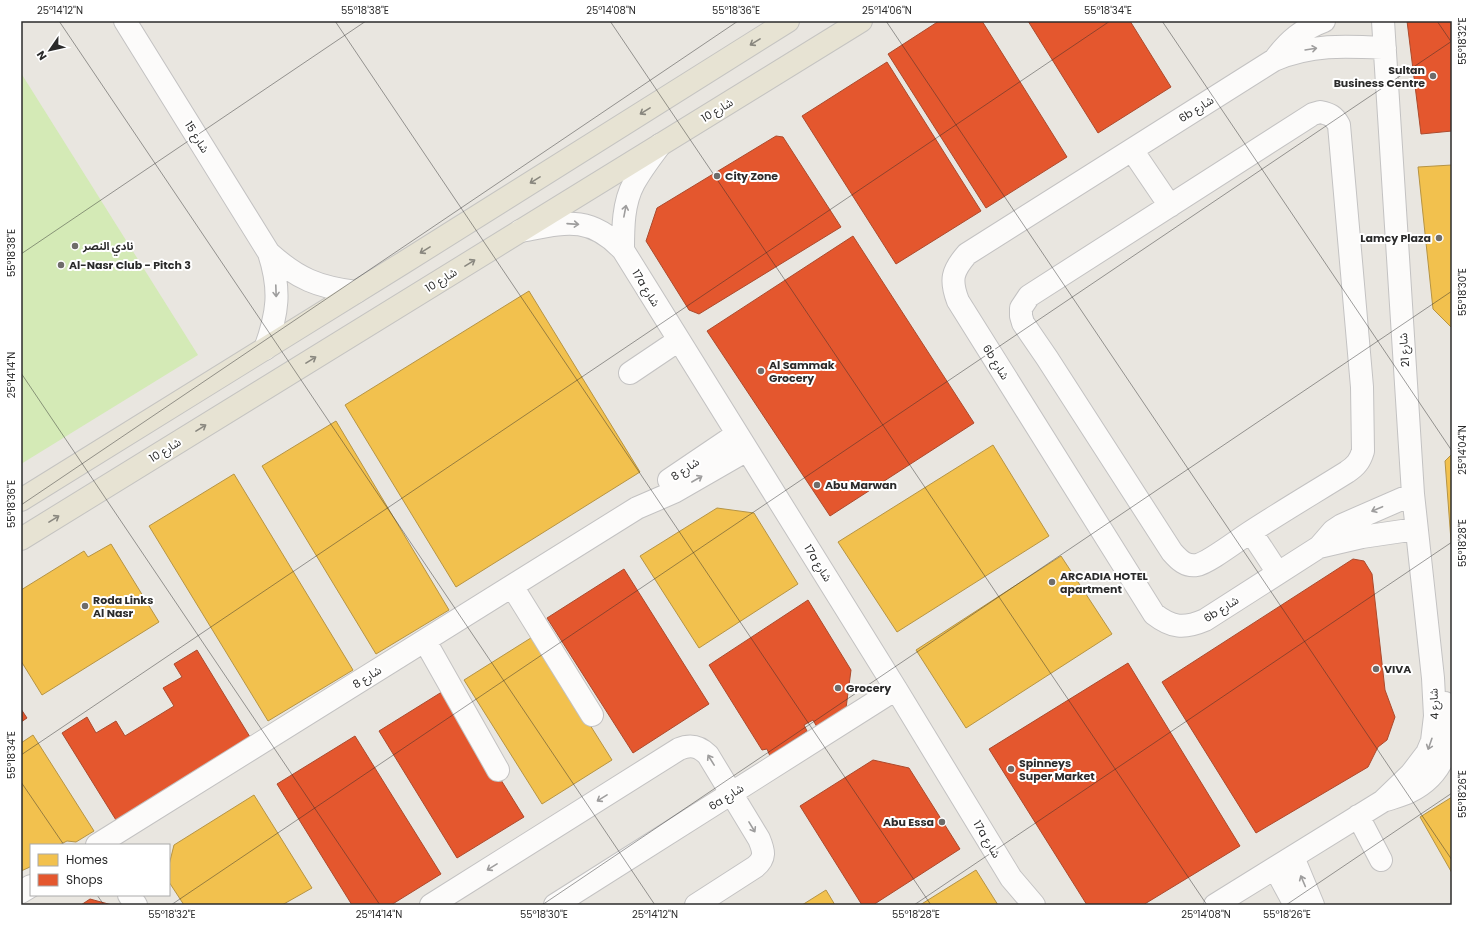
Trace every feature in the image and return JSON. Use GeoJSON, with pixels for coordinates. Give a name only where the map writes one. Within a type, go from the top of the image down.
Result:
{"type":"FeatureCollection","features":[{"type":"Feature","properties":{"kind":"main road"},"geometry":{"type":"LineString","coordinates":[[21,500],[788,21]]}},
{"type":"Feature","properties":{"kind":"main road","name":"شارع 10"},"geometry":{"type":"LineString","coordinates":[[21,539],[861,21]]}},
{"type":"Feature","properties":{"kind":"street","name":"شارع 15"},"geometry":{"type":"LineString","coordinates":[[125,21],[269,253],[274,269],[277,289],[276,310],[272,330],[264,349]]}},
{"type":"Feature","properties":{"kind":"street","name":"6b شارع"},"geometry":{"type":"LineString","coordinates":[[1274,60],[1295,36],[1309,27],[1324,21]]}},
{"type":"Feature","properties":{"kind":"street","name":"شارع 21"},"geometry":{"type":"LineString","coordinates":[[1383,21],[1413,494],[1433,678]]}},
{"type":"Feature","properties":{"kind":"street","name":"6b شارع"},"geometry":{"type":"LineString","coordinates":[[1385,48],[1338,46],[1321,47],[1294,52],[1274,60],[967,254],[958,264],[953,276],[953,289],[962,308],[1154,614],[1165,622],[1178,626],[1192,626],[1205,620],[1319,547],[1362,537],[1416,529]]}},
{"type":"Feature","properties":{"kind":"street"},"geometry":{"type":"LineString","coordinates":[[1320,112],[1335,118],[1339,125],[1362,387],[1363,451],[1361,459],[1355,466],[1251,532],[1198,565],[1188,565],[1178,560],[1023,323],[1021,308],[1029,296],[1313,114],[1320,112]]}},
{"type":"Feature","properties":{"kind":"street"},"geometry":{"type":"LineString","coordinates":[[623,250],[624,220],[627,202],[633,185],[660,144]]}},
{"type":"Feature","properties":{"kind":"street"},"geometry":{"type":"LineString","coordinates":[[1132,150],[1170,206]]}},
{"type":"Feature","properties":{"kind":"street","name":"17a شارع"},"geometry":{"type":"LineString","coordinates":[[520,231],[566,223],[582,224],[598,229],[612,238],[623,250],[896,689],[1011,878]]}},
{"type":"Feature","properties":{"kind":"street","name":"شارع 15"},"geometry":{"type":"LineString","coordinates":[[269,253],[298,276],[316,284],[356,292]]}},
{"type":"Feature","properties":{"kind":"street"},"geometry":{"type":"LineString","coordinates":[[630,373],[679,340]]}},
{"type":"Feature","properties":{"kind":"street","name":"شارع 8"},"geometry":{"type":"LineString","coordinates":[[105,843],[637,508],[674,492],[742,442]]}},
{"type":"Feature","properties":{"kind":"street","name":"6b شارع"},"geometry":{"type":"LineString","coordinates":[[1319,547],[1325,538],[1342,525],[1413,494]]}},
{"type":"Feature","properties":{"kind":"street"},"geometry":{"type":"LineString","coordinates":[[1251,532],[1278,573]]}},
{"type":"Feature","properties":{"kind":"street"},"geometry":{"type":"LineString","coordinates":[[512,586],[592,715]]}},
{"type":"Feature","properties":{"kind":"street"},"geometry":{"type":"LineString","coordinates":[[425,641],[498,770]]}},
{"type":"Feature","properties":{"kind":"street","name":"شارع 4"},"geometry":{"type":"LineString","coordinates":[[1215,905],[1383,801],[1409,792],[1422,784],[1433,774],[1442,763],[1451,725],[1442,692],[1433,678]]}},
{"type":"Feature","properties":{"kind":"street","name":"شارع 4"},"geometry":{"type":"LineString","coordinates":[[1383,801],[1411,774],[1427,753],[1432,741],[1434,729],[1433,678]]}},
{"type":"Feature","properties":{"kind":"street","name":"6a شارع"},"geometry":{"type":"LineString","coordinates":[[555,905],[896,689]]}},
{"type":"Feature","properties":{"kind":"street"},"geometry":{"type":"LineString","coordinates":[[431,905],[686,746],[699,747],[708,755],[759,839],[763,847],[764,855],[761,863],[755,868],[696,905]]}},
{"type":"Feature","properties":{"kind":"street"},"geometry":{"type":"LineString","coordinates":[[1358,816],[1382,860]]}},
{"type":"Feature","properties":{"kind":"street"},"geometry":{"type":"LineString","coordinates":[[1284,862],[1295,905]]}},
{"type":"Feature","properties":{"kind":"street"},"geometry":{"type":"LineString","coordinates":[[1284,862],[1313,905]]}},
{"type":"Feature","properties":{"kind":"street"},"geometry":{"type":"LineString","coordinates":[[1011,878],[1021,905]]}},
{"type":"Feature","properties":{"kind":"street"},"geometry":{"type":"LineString","coordinates":[[1011,878],[1034,905]]}},
{"type":"Feature","properties":{"kind":"street"},"geometry":{"type":"LineString","coordinates":[[21,892],[30,887]]}},
{"type":"Feature","properties":{"kind":"street"},"geometry":{"type":"LineString","coordinates":[[130,896],[136,905]]}},
{"type":"Feature","properties":{"kind":"street"},"geometry":{"type":"LineString","coordinates":[[146,896],[151,905]]}},
{"type":"Feature","properties":{"kind":"green space","name":"نادي النصر"},"geometry":{"type":"Polygon","coordinates":[[[21,73],[198,355],[21,464],[21,73]]]}},
{"type":"Feature","properties":{"kind":"building: Homes","name":"Lamcy Plaza"},"geometry":{"type":"Polygon","coordinates":[[[1452,165],[1452,328],[1433,309],[1418,167],[1452,165]]]}},
{"type":"Feature","properties":{"kind":"building: Homes"},"geometry":{"type":"Polygon","coordinates":[[[529,291],[640,472],[456,587],[345,405],[529,291]]]}},
{"type":"Feature","properties":{"kind":"building: Homes"},"geometry":{"type":"Polygon","coordinates":[[[336,421],[449,610],[376,654],[262,466],[336,421]]]}},
{"type":"Feature","properties":{"kind":"building: Homes"},"geometry":{"type":"Polygon","coordinates":[[[993,445],[1049,536],[897,632],[838,542],[993,445]]]}},
{"type":"Feature","properties":{"kind":"building: Homes"},"geometry":{"type":"Polygon","coordinates":[[[1452,454],[1452,554],[1445,461],[1452,454]]]}},
{"type":"Feature","properties":{"kind":"building: Homes"},"geometry":{"type":"Polygon","coordinates":[[[234,474],[353,670],[268,721],[149,526],[234,474]]]}},
{"type":"Feature","properties":{"kind":"building: Homes"},"geometry":{"type":"Polygon","coordinates":[[[717,508],[754,513],[798,584],[699,648],[640,556],[717,508]]]}},
{"type":"Feature","properties":{"kind":"building: Homes","name":"Roda Links Al Nasr"},"geometry":{"type":"Polygon","coordinates":[[[111,544],[159,622],[42,695],[21,661],[21,590],[84,551],[88,557],[111,544]]]}},
{"type":"Feature","properties":{"kind":"building: Homes"},"geometry":{"type":"Polygon","coordinates":[[[1061,556],[1112,634],[966,728],[916,650],[1061,556]]]}},
{"type":"Feature","properties":{"kind":"building: Homes"},"geometry":{"type":"Polygon","coordinates":[[[534,636],[612,760],[542,804],[464,680],[534,636]]]}},
{"type":"Feature","properties":{"kind":"building: Homes"},"geometry":{"type":"Polygon","coordinates":[[[33,735],[94,831],[76,842],[67,841],[61,844],[30,844],[30,867],[21,871],[21,743],[33,735]]]}},
{"type":"Feature","properties":{"kind":"building: Homes"},"geometry":{"type":"Polygon","coordinates":[[[254,795],[312,888],[282,905],[184,905],[170,884],[170,861],[174,845],[254,795]]]}},
{"type":"Feature","properties":{"kind":"building: Homes"},"geometry":{"type":"Polygon","coordinates":[[[1452,797],[1452,873],[1420,817],[1452,797]]]}},
{"type":"Feature","properties":{"kind":"building: Homes"},"geometry":{"type":"Polygon","coordinates":[[[976,870],[998,905],[920,905],[976,870]]]}},
{"type":"Feature","properties":{"kind":"building: Homes"},"geometry":{"type":"Polygon","coordinates":[[[826,890],[835,905],[802,905],[826,890]]]}},
{"type":"Feature","properties":{"kind":"building: Shops"},"geometry":{"type":"Polygon","coordinates":[[[939,21],[982,21],[1067,157],[986,208],[888,54],[939,21]]]}},
{"type":"Feature","properties":{"kind":"building: Shops"},"geometry":{"type":"Polygon","coordinates":[[[1028,21],[1130,21],[1171,87],[1098,133],[1028,21]]]}},
{"type":"Feature","properties":{"kind":"building: Shops","name":"Sultan Business Centre"},"geometry":{"type":"Polygon","coordinates":[[[1407,21],[1452,21],[1452,131],[1421,134],[1407,21]]]}},
{"type":"Feature","properties":{"kind":"building: Shops"},"geometry":{"type":"Polygon","coordinates":[[[887,62],[981,211],[896,264],[802,116],[887,62]]]}},
{"type":"Feature","properties":{"kind":"building: Shops"},"geometry":{"type":"Polygon","coordinates":[[[776,136],[783,137],[841,227],[699,314],[689,310],[646,241],[657,208],[776,136]]]}},
{"type":"Feature","properties":{"kind":"building: Shops"},"geometry":{"type":"Polygon","coordinates":[[[853,236],[974,423],[830,516],[707,331],[853,236]]]}},
{"type":"Feature","properties":{"kind":"building: Shops"},"geometry":{"type":"Polygon","coordinates":[[[1353,559],[1364,561],[1372,574],[1385,690],[1395,717],[1387,740],[1378,747],[1368,767],[1256,833],[1162,682],[1353,559]]]}},
{"type":"Feature","properties":{"kind":"building: Shops"},"geometry":{"type":"Polygon","coordinates":[[[624,569],[709,704],[633,753],[547,618],[624,569]]]}},
{"type":"Feature","properties":{"kind":"building: Shops"},"geometry":{"type":"Polygon","coordinates":[[[808,600],[851,670],[846,708],[817,727],[813,720],[804,725],[807,731],[770,756],[767,749],[762,750],[709,665],[808,600]]]}},
{"type":"Feature","properties":{"kind":"building: Shops"},"geometry":{"type":"Polygon","coordinates":[[[197,650],[250,737],[116,820],[62,733],[87,717],[96,733],[116,721],[125,736],[174,706],[163,688],[182,677],[174,664],[197,650]]]}},
{"type":"Feature","properties":{"kind":"building: Shops"},"geometry":{"type":"Polygon","coordinates":[[[1128,663],[1240,846],[1143,905],[1087,905],[989,749],[1128,663]]]}},
{"type":"Feature","properties":{"kind":"building: Shops"},"geometry":{"type":"Polygon","coordinates":[[[445,690],[524,817],[457,858],[379,731],[445,690]]]}},
{"type":"Feature","properties":{"kind":"building: Shops"},"geometry":{"type":"Polygon","coordinates":[[[21,709],[27,718],[21,722],[21,709]]]}},
{"type":"Feature","properties":{"kind":"building: Shops"},"geometry":{"type":"Polygon","coordinates":[[[355,736],[441,874],[391,905],[352,905],[277,784],[355,736]]]}},
{"type":"Feature","properties":{"kind":"building: Shops"},"geometry":{"type":"Polygon","coordinates":[[[873,760],[909,768],[960,849],[873,905],[862,905],[800,806],[873,760]]]}},
{"type":"Feature","properties":{"kind":"building: Shops"},"geometry":{"type":"Polygon","coordinates":[[[90,899],[112,905],[81,905],[90,899]]]}},
{"type":"Feature","properties":{"kind":"place","name":"Sultan Business Centre"},"geometry":{"type":"Point","coordinates":[1433,76]}},
{"type":"Feature","properties":{"kind":"place","name":"City Zone"},"geometry":{"type":"Point","coordinates":[717,176]}},
{"type":"Feature","properties":{"kind":"place","name":"Lamcy Plaza"},"geometry":{"type":"Point","coordinates":[1439,238]}},
{"type":"Feature","properties":{"kind":"place","name":"نادي النصر"},"geometry":{"type":"Point","coordinates":[75,246]}},
{"type":"Feature","properties":{"kind":"place","name":"Al-Nasr Club - Pitch 3"},"geometry":{"type":"Point","coordinates":[61,265]}},
{"type":"Feature","properties":{"kind":"place","name":"Al Sammak Grocery"},"geometry":{"type":"Point","coordinates":[761,371]}},
{"type":"Feature","properties":{"kind":"place","name":"Abu Marwan"},"geometry":{"type":"Point","coordinates":[817,485]}},
{"type":"Feature","properties":{"kind":"place","name":"ARCADIA HOTEL apartment"},"geometry":{"type":"Point","coordinates":[1052,582]}},
{"type":"Feature","properties":{"kind":"place","name":"Roda Links Al Nasr"},"geometry":{"type":"Point","coordinates":[85,606]}},
{"type":"Feature","properties":{"kind":"place","name":"VIVA"},"geometry":{"type":"Point","coordinates":[1376,669]}},
{"type":"Feature","properties":{"kind":"place","name":"Grocery"},"geometry":{"type":"Point","coordinates":[838,688]}},
{"type":"Feature","properties":{"kind":"place","name":"Spinneys Super Market"},"geometry":{"type":"Point","coordinates":[1011,769]}},
{"type":"Feature","properties":{"kind":"place","name":"Abu Essa"},"geometry":{"type":"Point","coordinates":[942,822]}}]}
